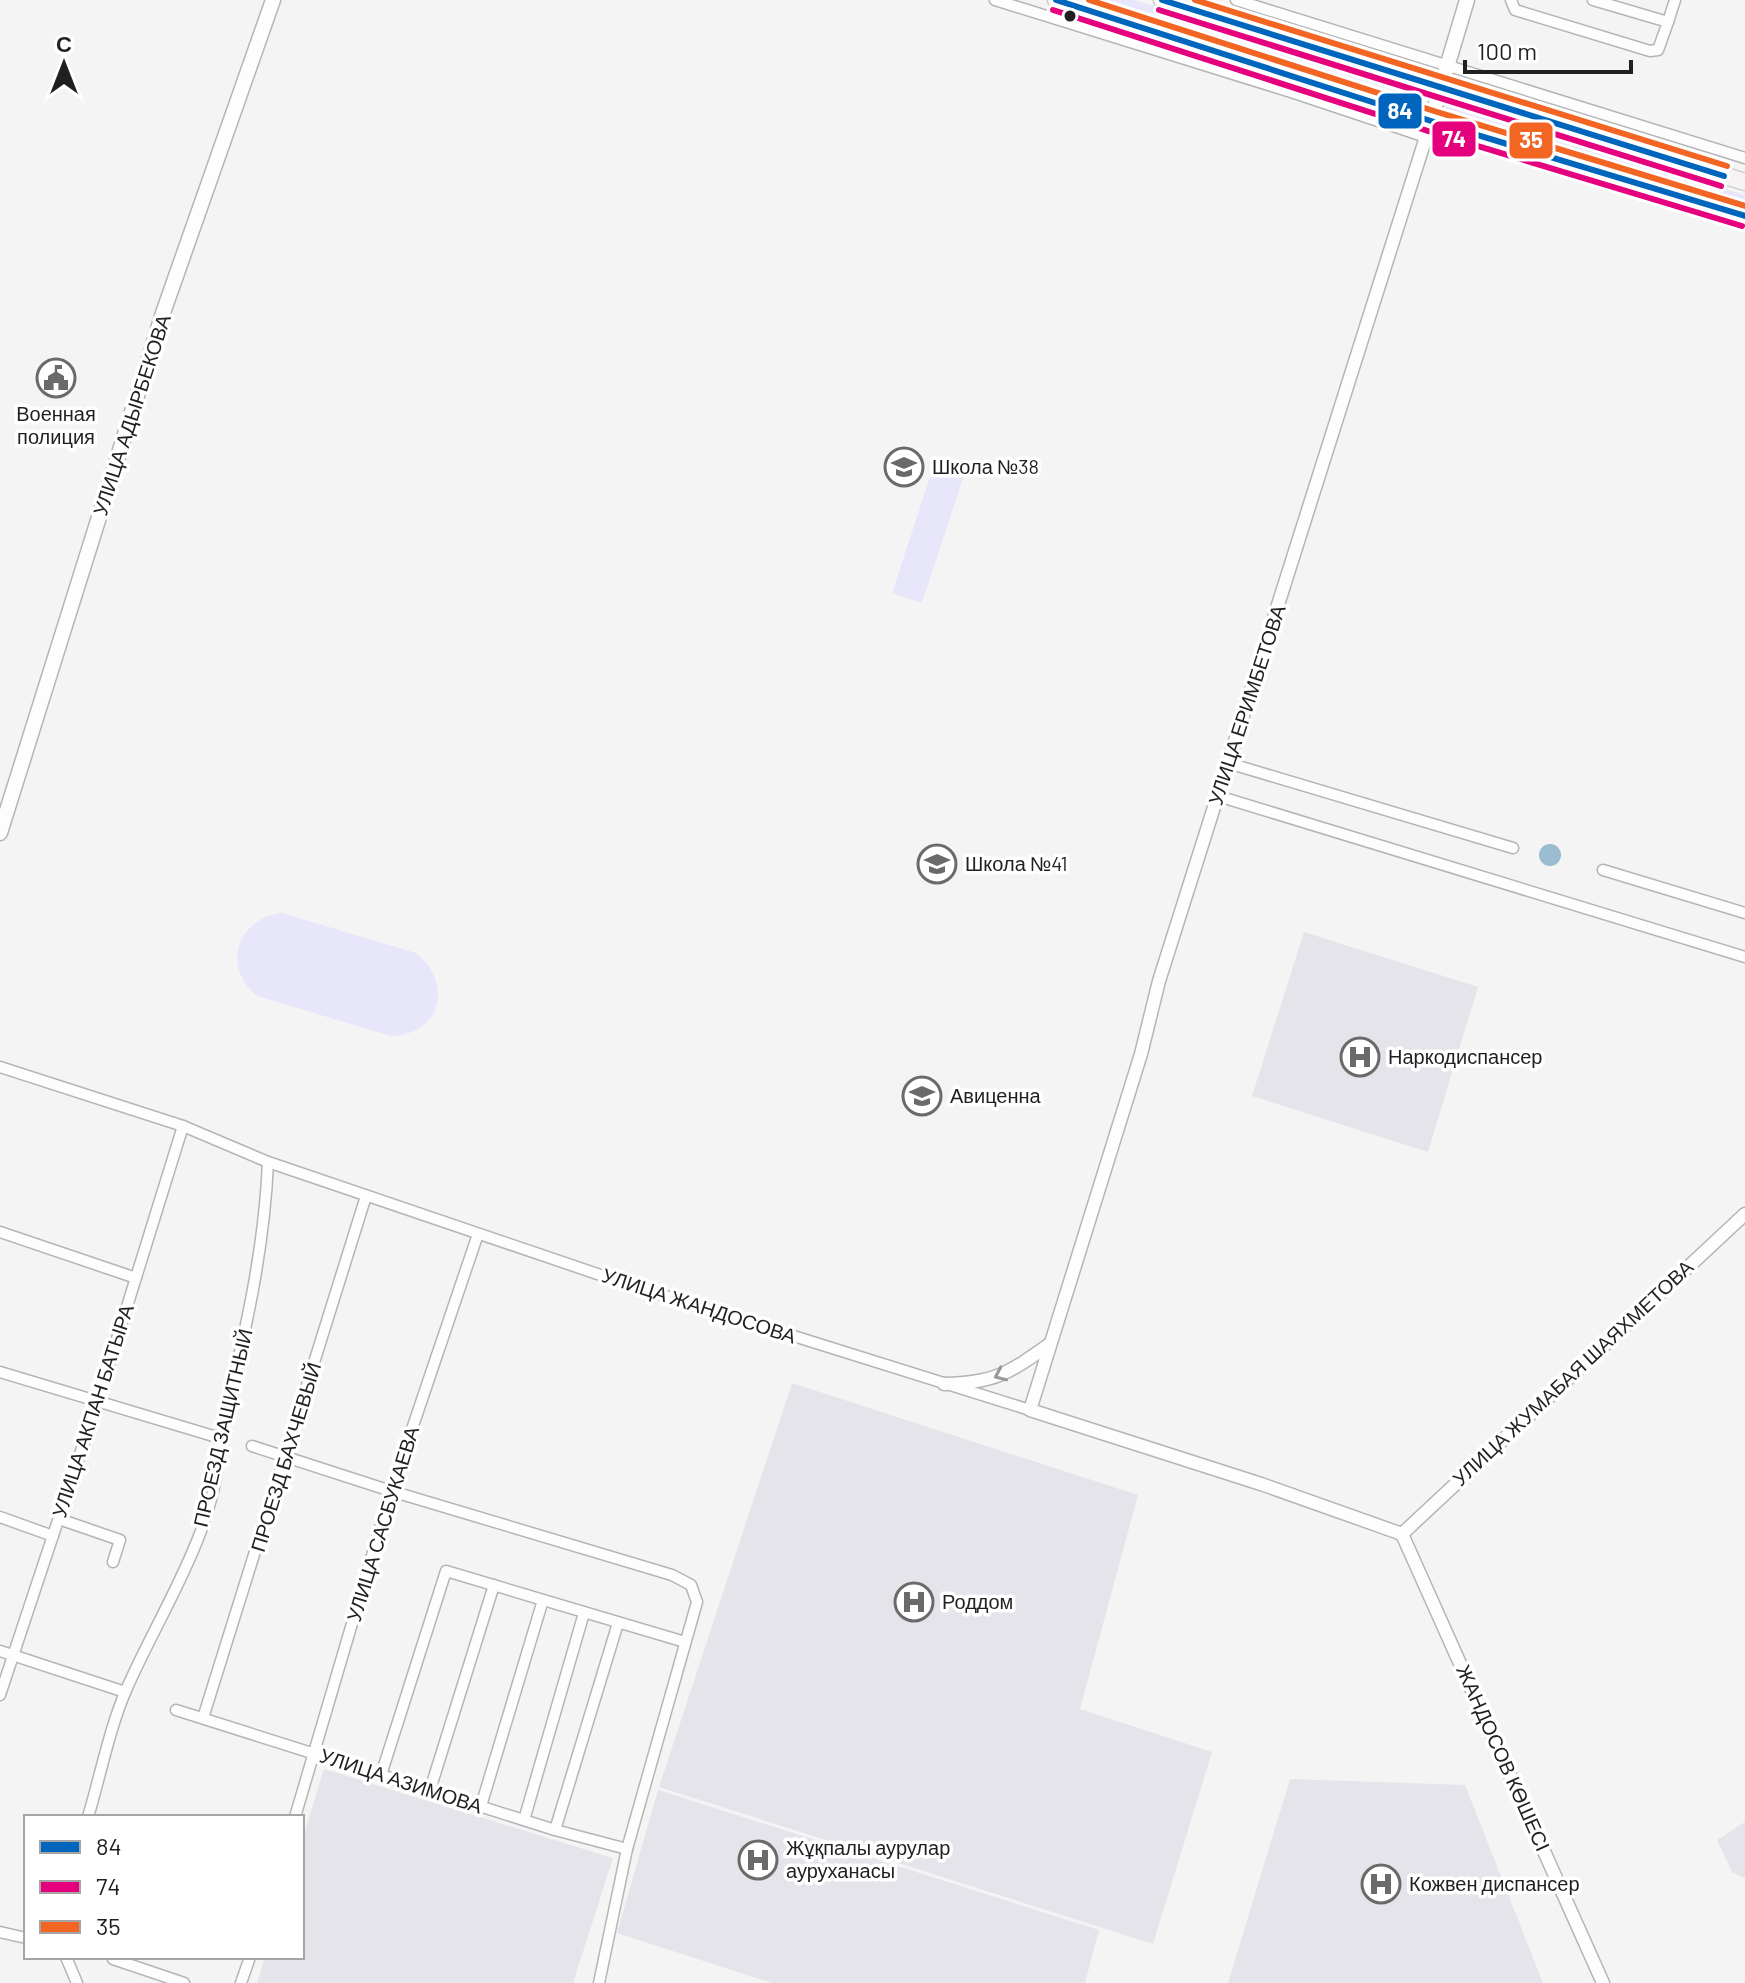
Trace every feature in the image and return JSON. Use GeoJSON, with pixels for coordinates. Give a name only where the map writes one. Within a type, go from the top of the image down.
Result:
{"type":"FeatureCollection","features":[{"type":"Feature","properties":{"kind":"main road","name":"УЛИЦА АДЫРБЕКОВА"},"geometry":{"type":"LineString","coordinates":[[0,833],[163,313],[273,0]]}},
{"type":"Feature","properties":{"kind":"main road"},"geometry":{"type":"LineString","coordinates":[[1056,0],[1339,92],[1428,129],[1745,216]]}},
{"type":"Feature","properties":{"kind":"main road"},"geometry":{"type":"LineString","coordinates":[[1162,0],[1745,182]]}},
{"type":"Feature","properties":{"kind":"main road","name":"УЛИЦА ЕРИМБЕТОВА"},"geometry":{"type":"LineString","coordinates":[[1428,129],[1467,0]]}},
{"type":"Feature","properties":{"kind":"main road"},"geometry":{"type":"LineString","coordinates":[[1249,63],[1258,30]]}},
{"type":"Feature","properties":{"kind":"street"},"geometry":{"type":"LineString","coordinates":[[995,0],[1291,92],[1428,129]]}},
{"type":"Feature","properties":{"kind":"street"},"geometry":{"type":"LineString","coordinates":[[1236,0],[1745,158]]}},
{"type":"Feature","properties":{"kind":"street"},"geometry":{"type":"LineString","coordinates":[[1511,0],[1515,10],[1650,51],[1658,50],[1661,45],[1675,0]]}},
{"type":"Feature","properties":{"kind":"street"},"geometry":{"type":"LineString","coordinates":[[1593,0],[1668,22]]}},
{"type":"Feature","properties":{"kind":"street"},"geometry":{"type":"LineString","coordinates":[[1291,92],[1339,92]]}},
{"type":"Feature","properties":{"kind":"street","name":"УЛИЦА ЕРИМБЕТОВА"},"geometry":{"type":"LineString","coordinates":[[1030,1410],[1228,763],[1428,129]]}},
{"type":"Feature","properties":{"kind":"street"},"geometry":{"type":"LineString","coordinates":[[1228,763],[1513,848]]}},
{"type":"Feature","properties":{"kind":"street"},"geometry":{"type":"LineString","coordinates":[[1218,796],[1745,957]]}},
{"type":"Feature","properties":{"kind":"street"},"geometry":{"type":"LineString","coordinates":[[1603,870],[1745,913]]}},
{"type":"Feature","properties":{"kind":"street","name":"УЛИЦА ЖАНДОСОВА"},"geometry":{"type":"LineString","coordinates":[[0,1067],[183,1126],[268,1162],[621,1282],[1261,1484],[1402,1534]]}},
{"type":"Feature","properties":{"kind":"street","name":"УЛИЦА АКПАН БАТЫРА"},"geometry":{"type":"LineString","coordinates":[[0,1695],[98,1400],[183,1126]]}},
{"type":"Feature","properties":{"kind":"street","name":"ПРОЕЗД ЗАЩИТНЫЙ"},"geometry":{"type":"LineString","coordinates":[[89,1815],[125,1692],[196,1544],[220,1461],[220,1438],[254,1295],[266,1207],[268,1162]]}},
{"type":"Feature","properties":{"kind":"street","name":"ПРОЕЗД БАХЧЕВЫЙ"},"geometry":{"type":"LineString","coordinates":[[203,1718],[366,1196]]}},
{"type":"Feature","properties":{"kind":"street","name":"УЛИЦА ЖУМАБАЯ ШАЯХМЕТОВА"},"geometry":{"type":"LineString","coordinates":[[1402,1534],[1745,1214]]}},
{"type":"Feature","properties":{"kind":"street"},"geometry":{"type":"LineString","coordinates":[[0,1232],[136,1278]]}},
{"type":"Feature","properties":{"kind":"street","name":"УЛИЦА САСБУКАЕВА"},"geometry":{"type":"LineString","coordinates":[[296,1815],[391,1491],[478,1234]]}},
{"type":"Feature","properties":{"kind":"street"},"geometry":{"type":"LineString","coordinates":[[944,1384],[976,1384],[999,1378],[1050,1344]]}},
{"type":"Feature","properties":{"kind":"street"},"geometry":{"type":"LineString","coordinates":[[0,1372],[220,1438]]}},
{"type":"Feature","properties":{"kind":"street"},"geometry":{"type":"LineString","coordinates":[[252,1446],[691,1585],[697,1602],[627,1849],[599,1983]]}},
{"type":"Feature","properties":{"kind":"street"},"geometry":{"type":"LineString","coordinates":[[0,1517],[53,1536]]}},
{"type":"Feature","properties":{"kind":"street"},"geometry":{"type":"LineString","coordinates":[[59,1519],[120,1540],[113,1562]]}},
{"type":"Feature","properties":{"kind":"street","name":"ЖАНДОСОВ КӨШЕСІ"},"geometry":{"type":"LineString","coordinates":[[1402,1534],[1603,1983]]}},
{"type":"Feature","properties":{"kind":"street"},"geometry":{"type":"LineString","coordinates":[[381,1775],[446,1571],[685,1642]]}},
{"type":"Feature","properties":{"kind":"street"},"geometry":{"type":"LineString","coordinates":[[430,1790],[494,1585]]}},
{"type":"Feature","properties":{"kind":"street"},"geometry":{"type":"LineString","coordinates":[[481,1806],[543,1600]]}},
{"type":"Feature","properties":{"kind":"street"},"geometry":{"type":"LineString","coordinates":[[524,1820],[584,1613]]}},
{"type":"Feature","properties":{"kind":"street"},"geometry":{"type":"LineString","coordinates":[[555,1830],[618,1623]]}},
{"type":"Feature","properties":{"kind":"street"},"geometry":{"type":"LineString","coordinates":[[0,1651],[125,1692]]}},
{"type":"Feature","properties":{"kind":"street","name":"УЛИЦА АЗИМОВА"},"geometry":{"type":"LineString","coordinates":[[176,1710],[555,1830],[627,1849]]}},
{"type":"Feature","properties":{"kind":"street"},"geometry":{"type":"LineString","coordinates":[[0,1932],[24,1938]]}},
{"type":"Feature","properties":{"kind":"street"},"geometry":{"type":"LineString","coordinates":[[67,1959],[77,1983]]}},
{"type":"Feature","properties":{"kind":"street"},"geometry":{"type":"LineString","coordinates":[[113,1959],[184,1983]]}},
{"type":"Feature","properties":{"kind":"street"},"geometry":{"type":"LineString","coordinates":[[241,1983],[249,1959]]}},
{"type":"Feature","properties":{"kind":"shaded area"},"geometry":{"type":"Polygon","coordinates":[[[1100,0],[1134,0],[1245,35],[1242,45],[1100,0]]]}},
{"type":"Feature","properties":{"kind":"shaded area"},"geometry":{"type":"Polygon","coordinates":[[[1275,43],[1421,88],[1420,99],[1273,52],[1275,43]]]}},
{"type":"Feature","properties":{"kind":"shaded area"},"geometry":{"type":"Polygon","coordinates":[[[1446,101],[1745,195],[1745,204],[1444,109],[1446,101]]]}},
{"type":"Feature","properties":{"kind":"shaded area"},"geometry":{"type":"Polygon","coordinates":[[[935,462],[965,472],[922,603],[892,593],[935,462]]]}},
{"type":"Feature","properties":{"kind":"shaded area"},"geometry":{"type":"Polygon","coordinates":[[[1550,844],[1558,847],[1561,855],[1558,863],[1550,866],[1542,863],[1539,855],[1542,847],[1550,844]]]}},
{"type":"Feature","properties":{"kind":"shaded area"},"geometry":{"type":"Polygon","coordinates":[[[282,913],[416,953],[435,978],[438,992],[431,1017],[421,1027],[391,1036],[257,996],[239,972],[239,946],[254,924],[282,913]]]}},
{"type":"Feature","properties":{"kind":"shaded area","name":"Наркодиспансер"},"geometry":{"type":"Polygon","coordinates":[[[1304,932],[1478,987],[1428,1152],[1252,1096],[1304,932]]]}},
{"type":"Feature","properties":{"kind":"shaded area","name":"Роддом"},"geometry":{"type":"Polygon","coordinates":[[[792,1383],[1138,1495],[1080,1709],[1212,1752],[1153,1944],[659,1787],[792,1383]]]}},
{"type":"Feature","properties":{"kind":"shaded area"},"geometry":{"type":"Polygon","coordinates":[[[324,1769],[613,1858],[573,1983],[257,1983],[264,1959],[304,1959],[304,1834],[324,1769]]]}},
{"type":"Feature","properties":{"kind":"shaded area","name":"Кожвен диспансер"},"geometry":{"type":"Polygon","coordinates":[[[1290,1779],[1465,1785],[1543,1983],[1228,1983],[1290,1779]]]}},
{"type":"Feature","properties":{"kind":"shaded area","name":"Жұқпалы аурулар ауруханасы"},"geometry":{"type":"Polygon","coordinates":[[[658,1790],[1099,1930],[1085,1983],[772,1983],[617,1933],[658,1790]]]}},
{"type":"Feature","properties":{"kind":"shaded area"},"geometry":{"type":"Polygon","coordinates":[[[1745,1822],[1745,1878],[1732,1872],[1717,1840],[1745,1822]]]}},
{"type":"Feature","properties":{"kind":"transit line","name":"84"},"geometry":{"type":"LineString","coordinates":[[1056,0],[1431,121],[1745,216]]}},
{"type":"Feature","properties":{"kind":"transit line","name":"35"},"geometry":{"type":"LineString","coordinates":[[1089,0],[1434,111],[1745,206]]}},
{"type":"Feature","properties":{"kind":"transit line","name":"84"},"geometry":{"type":"LineString","coordinates":[[1162,0],[1724,176]]}},
{"type":"Feature","properties":{"kind":"transit line","name":"35"},"geometry":{"type":"LineString","coordinates":[[1195,0],[1727,166]]}},
{"type":"Feature","properties":{"kind":"transit line","name":"74"},"geometry":{"type":"LineString","coordinates":[[1053,10],[1428,131],[1742,226]]}},
{"type":"Feature","properties":{"kind":"transit line","name":"74"},"geometry":{"type":"LineString","coordinates":[[1159,10],[1721,186]]}},
{"type":"Feature","properties":{"kind":"place","name":"Военная полиция"},"geometry":{"type":"Point","coordinates":[56,378]}},
{"type":"Feature","properties":{"kind":"place","name":"Школа №38"},"geometry":{"type":"Point","coordinates":[904,467]}},
{"type":"Feature","properties":{"kind":"place","name":"Школа №41"},"geometry":{"type":"Point","coordinates":[937,864]}},
{"type":"Feature","properties":{"kind":"place","name":"Наркодиспансер"},"geometry":{"type":"Point","coordinates":[1360,1057]}},
{"type":"Feature","properties":{"kind":"place","name":"Авиценна"},"geometry":{"type":"Point","coordinates":[922,1096]}},
{"type":"Feature","properties":{"kind":"place","name":"Роддом"},"geometry":{"type":"Point","coordinates":[914,1602]}},
{"type":"Feature","properties":{"kind":"place","name":"Жұқпалы аурулар ауруханасы"},"geometry":{"type":"Point","coordinates":[758,1860]}},
{"type":"Feature","properties":{"kind":"place","name":"Кожвен диспансер"},"geometry":{"type":"Point","coordinates":[1381,1884]}}]}
